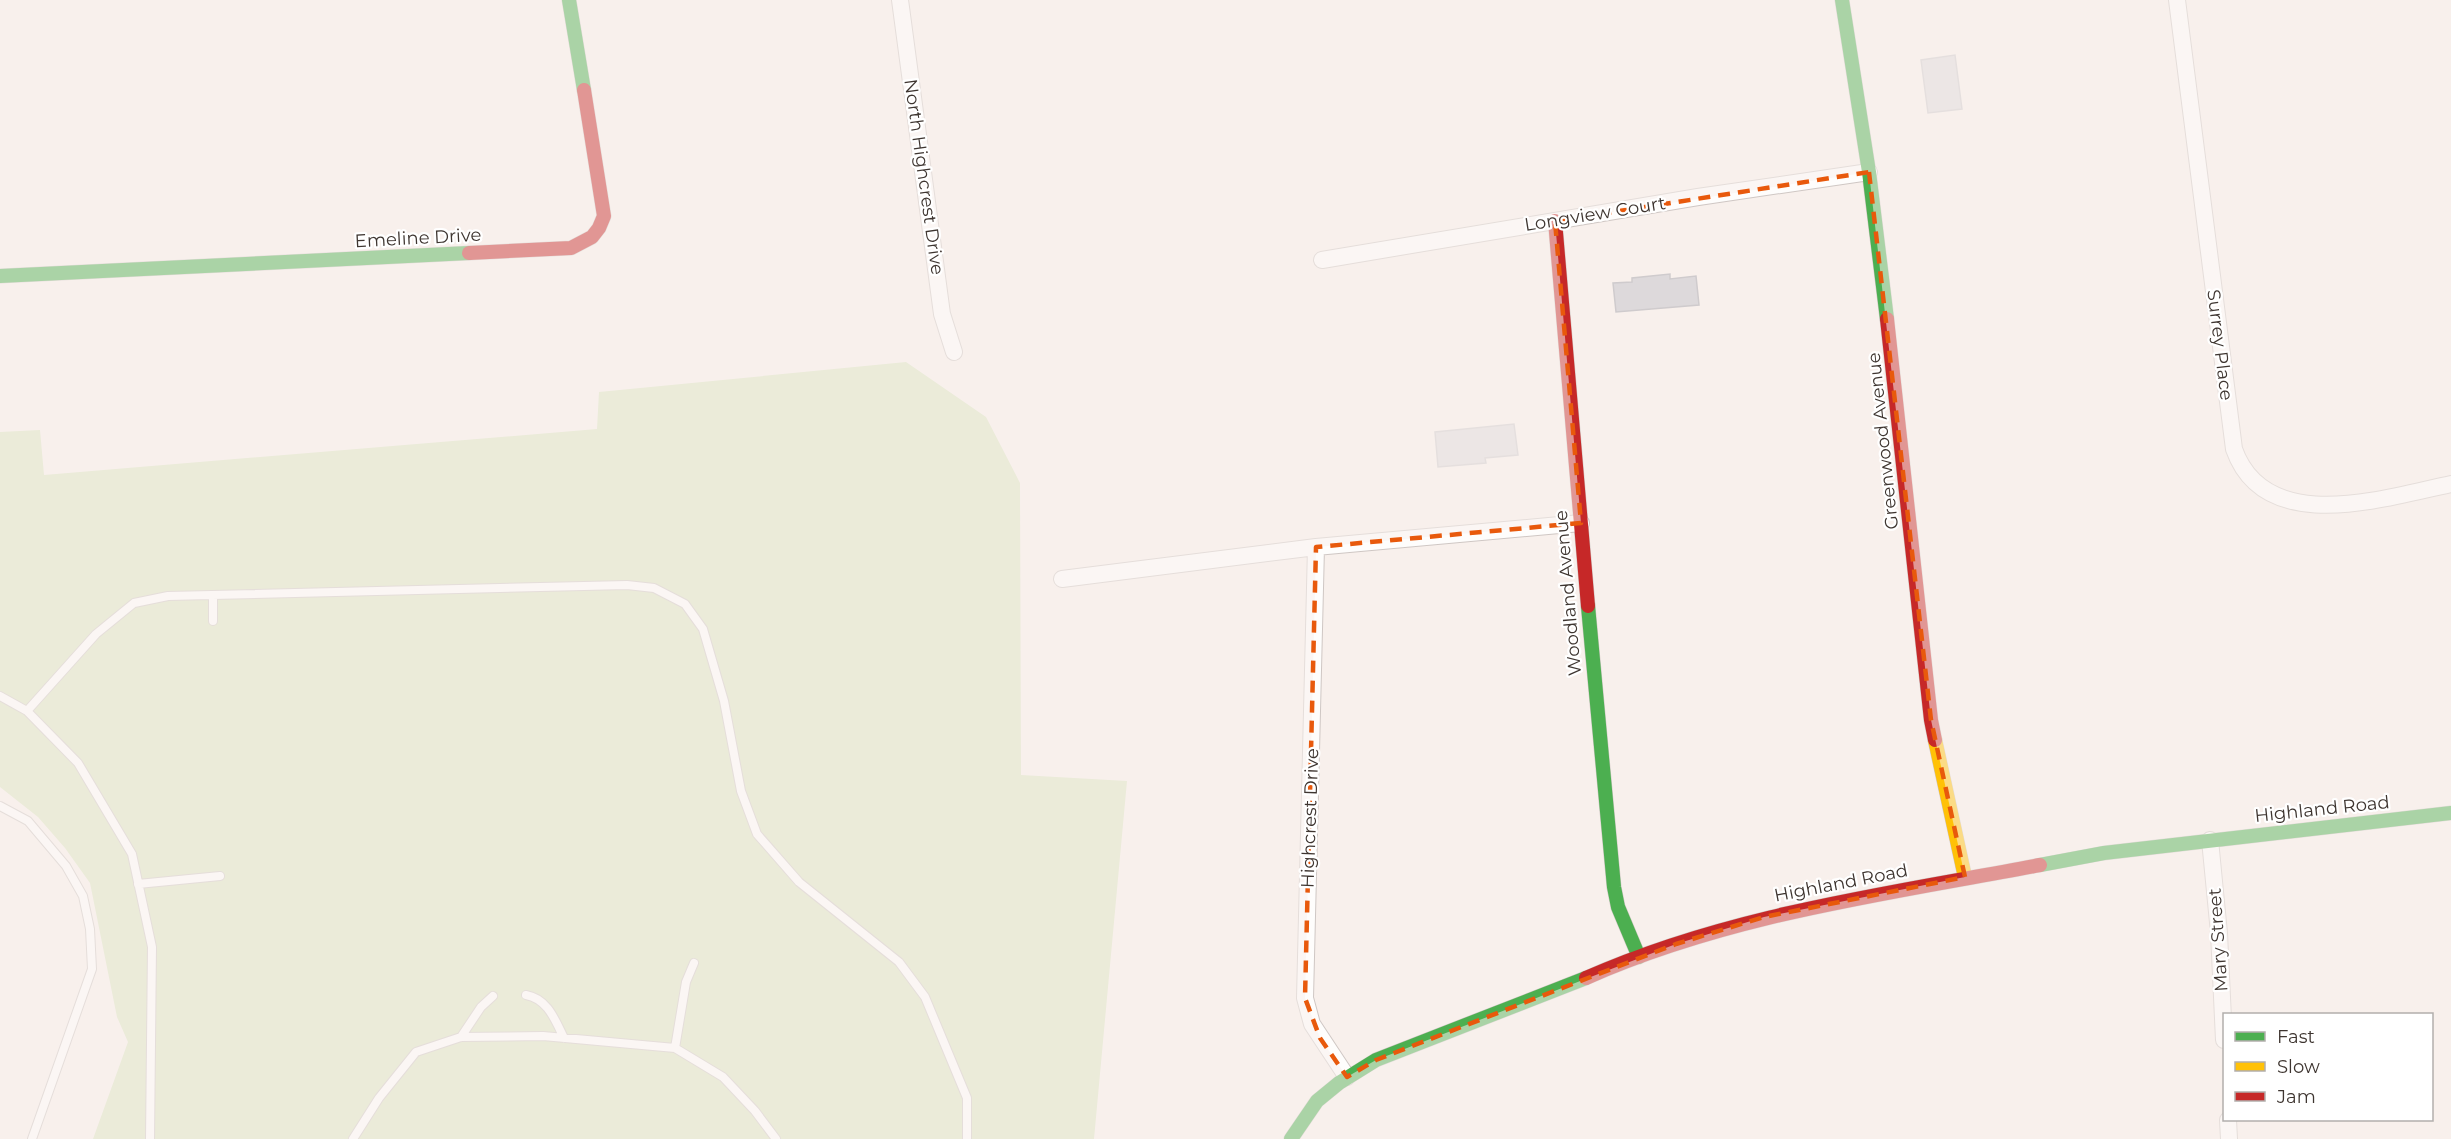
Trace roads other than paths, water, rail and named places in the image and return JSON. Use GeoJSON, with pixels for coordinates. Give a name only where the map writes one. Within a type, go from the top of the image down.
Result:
{"type":"FeatureCollection","features":[{"type":"Feature","properties":{"kind":"street","name":"Emeline Drive"},"geometry":{"type":"LineString","coordinates":[[0,276],[571,248],[585,243],[596,234],[604,216],[569,0]]}},
{"type":"Feature","properties":{"kind":"street","name":"North Highcrest Drive"},"geometry":{"type":"LineString","coordinates":[[900,0],[942,315],[954,352]]}},
{"type":"Feature","properties":{"kind":"street","name":"Greenwood Avenue"},"geometry":{"type":"LineString","coordinates":[[1842,0],[1869,172],[1892,357],[1931,720],[1965,877]]}},
{"type":"Feature","properties":{"kind":"street","name":"Surrey Place"},"geometry":{"type":"LineString","coordinates":[[2177,0],[2234,449],[2238,460],[2248,476],[2264,489],[2283,499],[2304,504],[2328,506],[2451,484]]}},
{"type":"Feature","properties":{"kind":"street","name":"Longview Court"},"geometry":{"type":"LineString","coordinates":[[1322,260],[1869,172]]}},
{"type":"Feature","properties":{"kind":"street","name":"Woodland Avenue"},"geometry":{"type":"LineString","coordinates":[[1555,221],[1602,776],[1614,887],[1618,907],[1639,957]]}},
{"type":"Feature","properties":{"kind":"street"},"geometry":{"type":"LineString","coordinates":[[1062,579],[1316,547],[1581,523]]}},
{"type":"Feature","properties":{"kind":"street","name":"Highcrest Drive"},"geometry":{"type":"LineString","coordinates":[[1316,547],[1305,998],[1312,1024],[1347,1077]]}},
{"type":"Feature","properties":{"kind":"street","name":"Highland Road"},"geometry":{"type":"LineString","coordinates":[[1291,1139],[1317,1101],[1347,1077],[1376,1060],[1639,957],[1764,917],[1965,877],[2104,853],[2451,813]]}},
{"type":"Feature","properties":{"kind":"street","name":"Mary Street"},"geometry":{"type":"LineString","coordinates":[[2210,840],[2219,933],[2223,1019]]}},
{"type":"Feature","properties":{"kind":"street"},"geometry":{"type":"LineString","coordinates":[[2228,1121],[2229,1139]]}},
{"type":"Feature","properties":{"kind":"lane"},"geometry":{"type":"LineString","coordinates":[[27,711],[96,634],[134,603],[168,596],[627,585],[654,588],[685,604],[703,629],[724,701],[741,791],[757,834],[799,882],[899,962],[925,997],[967,1098],[967,1139]]}},
{"type":"Feature","properties":{"kind":"lane"},"geometry":{"type":"LineString","coordinates":[[213,595],[213,621]]}},
{"type":"Feature","properties":{"kind":"lane"},"geometry":{"type":"LineString","coordinates":[[0,696],[27,711],[78,763],[132,854],[152,947],[150,1139]]}},
{"type":"Feature","properties":{"kind":"lane"},"geometry":{"type":"LineString","coordinates":[[0,806],[28,821],[66,866],[83,896],[90,929],[92,969],[32,1139]]}},
{"type":"Feature","properties":{"kind":"lane"},"geometry":{"type":"LineString","coordinates":[[138,884],[220,876]]}},
{"type":"Feature","properties":{"kind":"lane"},"geometry":{"type":"LineString","coordinates":[[675,1048],[686,982],[694,963]]}},
{"type":"Feature","properties":{"kind":"lane"},"geometry":{"type":"LineString","coordinates":[[526,995],[536,997],[549,1008],[564,1038]]}},
{"type":"Feature","properties":{"kind":"lane"},"geometry":{"type":"LineString","coordinates":[[461,1037],[482,1007],[493,996]]}},
{"type":"Feature","properties":{"kind":"lane"},"geometry":{"type":"LineString","coordinates":[[353,1139],[380,1098],[416,1052],[461,1037],[543,1036],[675,1048],[723,1077],[755,1111],[776,1139]]}}]}
